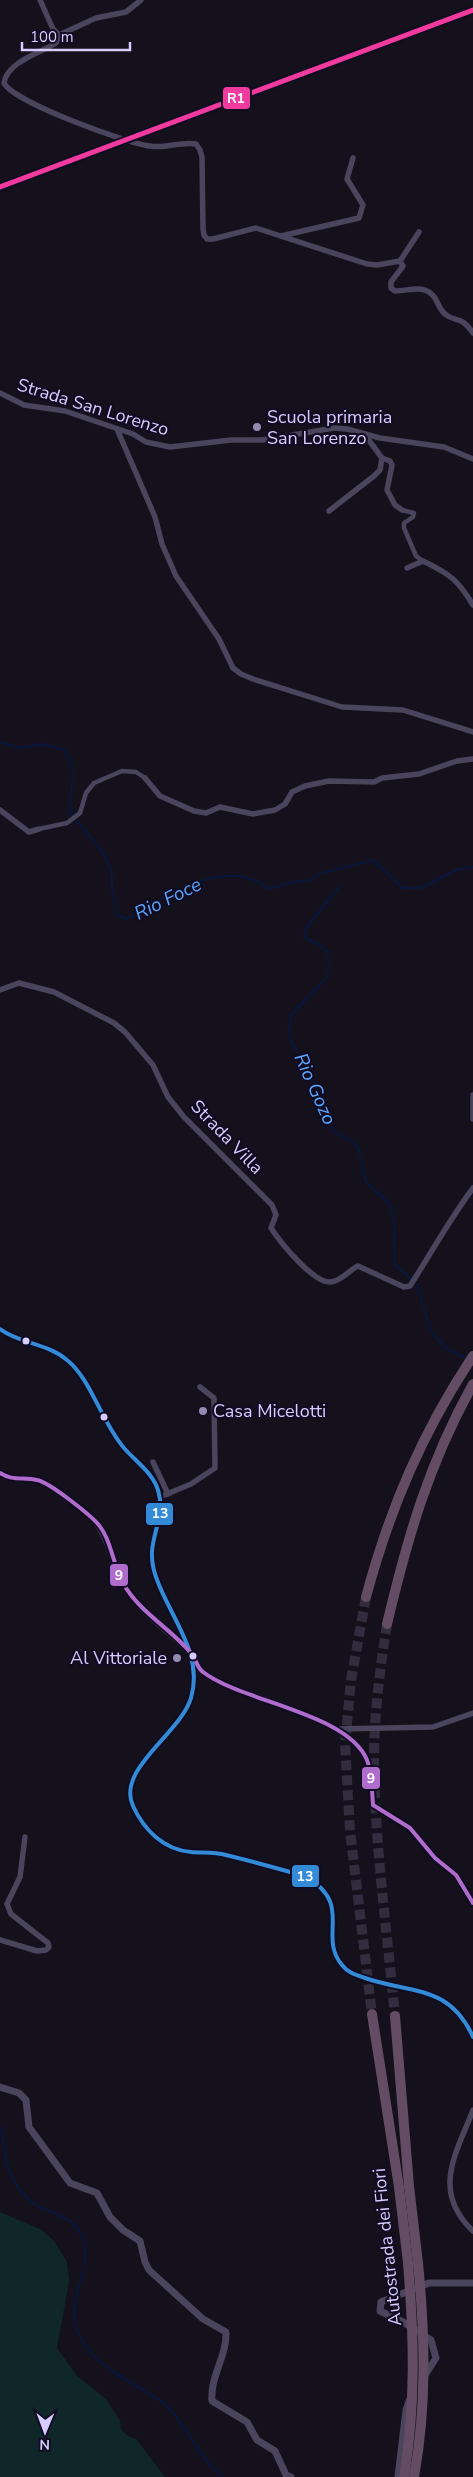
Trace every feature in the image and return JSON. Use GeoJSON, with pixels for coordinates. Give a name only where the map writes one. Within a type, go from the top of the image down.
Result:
{"type":"FeatureCollection","features":[{"type":"Feature","properties":{"kind":"highway"},"geometry":{"type":"LineString","coordinates":[[366,1597],[382,1539],[404,1480],[436,1415],[473,1356]]}},
{"type":"Feature","properties":{"kind":"highway"},"geometry":{"type":"LineString","coordinates":[[387,1624],[406,1544],[420,1501],[453,1420],[473,1384]]}},
{"type":"Feature","properties":{"kind":"highway","name":"Autostrada dei Fiori"},"geometry":{"type":"LineString","coordinates":[[372,2014],[413,2263],[425,2367],[423,2409],[414,2477]]}},
{"type":"Feature","properties":{"kind":"highway","name":"Autostrada dei Fiori"},"geometry":{"type":"LineString","coordinates":[[396,2016],[413,2263],[413,2401],[404,2477]]}},
{"type":"Feature","properties":{"kind":"street"},"geometry":{"type":"LineString","coordinates":[[40,0],[55,33],[59,35]]}},
{"type":"Feature","properties":{"kind":"street"},"geometry":{"type":"LineString","coordinates":[[141,0],[126,12],[96,18],[59,35],[56,43],[19,63],[7,74],[4,83],[6,89],[25,101],[126,141],[152,147],[196,144],[202,157],[204,235],[207,239],[256,228],[368,264],[377,265],[400,261],[419,232]]}},
{"type":"Feature","properties":{"kind":"street"},"geometry":{"type":"LineString","coordinates":[[280,236],[359,218],[363,205],[347,179],[353,158]]}},
{"type":"Feature","properties":{"kind":"street"},"geometry":{"type":"LineString","coordinates":[[400,261],[403,266],[391,282],[391,288],[398,291],[420,288],[427,290],[434,297],[444,314],[465,322],[473,333]]}},
{"type":"Feature","properties":{"kind":"street","name":"Strada San Lorenzo"},"geometry":{"type":"LineString","coordinates":[[0,393],[24,405],[65,411],[132,434],[146,442],[170,447],[231,440],[263,440],[334,428],[444,447],[473,459]]}},
{"type":"Feature","properties":{"kind":"street"},"geometry":{"type":"LineString","coordinates":[[117,429],[155,517],[162,544],[176,576],[219,639],[233,668],[253,679],[342,707],[403,710],[473,732]]}},
{"type":"Feature","properties":{"kind":"street"},"geometry":{"type":"LineString","coordinates":[[365,434],[382,458],[392,465],[387,490],[391,499],[402,510],[414,514],[413,517],[404,523],[404,528],[416,556],[460,583],[473,605]]}},
{"type":"Feature","properties":{"kind":"street"},"geometry":{"type":"LineString","coordinates":[[329,511],[380,470],[382,458]]}},
{"type":"Feature","properties":{"kind":"street"},"geometry":{"type":"LineString","coordinates":[[407,568],[423,561]]}},
{"type":"Feature","properties":{"kind":"street"},"geometry":{"type":"LineString","coordinates":[[0,810],[29,832],[68,823],[80,813],[86,793],[94,783],[122,771],[136,772],[145,778],[160,796],[174,800],[194,811],[206,813],[220,807],[254,814],[275,810],[285,804],[292,792],[305,786],[329,781],[374,782],[382,778],[419,774],[457,761],[473,759]]}},
{"type":"Feature","properties":{"kind":"street","name":"Strada Villa"},"geometry":{"type":"LineString","coordinates":[[0,990],[20,983],[54,992],[114,1023],[125,1032],[153,1065],[168,1097],[184,1117],[272,1204],[276,1215],[271,1228],[288,1250],[319,1279],[328,1282],[336,1281],[358,1266],[404,1287],[410,1286],[428,1260],[436,1241],[451,1223],[473,1188]]}},
{"type":"Feature","properties":{"kind":"street"},"geometry":{"type":"LineString","coordinates":[[473,1095],[473,1119]]}},
{"type":"Feature","properties":{"kind":"street"},"geometry":{"type":"LineString","coordinates":[[0,1329],[42,1345],[68,1360],[77,1370],[114,1435],[155,1483],[160,1497],[160,1514],[151,1546],[151,1562],[156,1578],[200,1671],[212,1679],[305,1714],[351,1739],[367,1760],[373,1805],[410,1828],[435,1858],[456,1875],[473,1903]]}},
{"type":"Feature","properties":{"kind":"street"},"geometry":{"type":"LineString","coordinates":[[160,1497],[191,1484],[215,1468],[214,1398],[200,1387]]}},
{"type":"Feature","properties":{"kind":"street"},"geometry":{"type":"LineString","coordinates":[[153,1462],[168,1494]]}},
{"type":"Feature","properties":{"kind":"street"},"geometry":{"type":"LineString","coordinates":[[0,1473],[8,1478],[38,1480],[83,1510],[99,1525],[106,1537],[116,1571],[131,1597],[192,1654],[195,1668],[191,1697],[184,1715],[139,1766],[132,1778],[130,1792],[132,1805],[152,1835],[165,1845],[177,1850],[224,1854],[305,1876],[316,1882],[331,1901],[334,1912],[333,1942],[335,1954],[348,1972],[378,1982],[426,1992],[455,2010],[467,2025],[473,2037]]}},
{"type":"Feature","properties":{"kind":"street"},"geometry":{"type":"LineString","coordinates":[[334,1730],[433,1727],[473,1713]]}},
{"type":"Feature","properties":{"kind":"street"},"geometry":{"type":"LineString","coordinates":[[0,1940],[37,1951],[46,1950],[49,1947],[48,1943],[11,1914],[7,1904],[20,1877],[25,1837]]}},
{"type":"Feature","properties":{"kind":"street"},"geometry":{"type":"LineString","coordinates":[[0,2087],[19,2093],[26,2100],[29,2127],[70,2182],[97,2193],[110,2217],[123,2230],[140,2241],[149,2270],[203,2319],[226,2332],[226,2346],[214,2380],[212,2400],[247,2422],[257,2440],[275,2451],[286,2475],[291,2477]]}},
{"type":"Feature","properties":{"kind":"street"},"geometry":{"type":"LineString","coordinates":[[473,2110],[452,2164],[448,2181],[457,2210],[473,2231]]}},
{"type":"Feature","properties":{"kind":"street"},"geometry":{"type":"LineString","coordinates":[[398,2477],[406,2410],[412,2396],[436,2358],[431,2340],[403,2322],[380,2311],[381,2302],[429,2283],[473,2282]]}},
{"type":"Feature","properties":{"kind":"green space"},"geometry":{"type":"Polygon","coordinates":[[[0,2212],[42,2230],[54,2241],[67,2262],[69,2281],[57,2348],[77,2376],[106,2399],[120,2421],[121,2429],[126,2435],[136,2439],[165,2477],[0,2477],[0,2212]]]}},
{"type":"Feature","properties":{"kind":"waterway","name":"Rio Foce"},"geometry":{"type":"LineString","coordinates":[[0,742],[19,748],[43,744],[65,750],[73,769],[70,812],[104,854],[112,873],[112,890],[117,915],[126,919],[178,891],[215,877],[234,876],[252,879],[269,889],[310,880],[321,873],[373,860],[403,888],[422,888],[456,870],[473,867]]}},
{"type":"Feature","properties":{"kind":"waterway","name":"Rio Gozo"},"geometry":{"type":"LineString","coordinates":[[340,886],[305,929],[304,937],[327,952],[329,962],[327,976],[291,1015],[288,1033],[310,1072],[333,1131],[354,1143],[359,1151],[366,1182],[390,1204],[395,1231],[394,1264],[417,1284],[431,1332],[446,1348],[467,1359]]}},
{"type":"Feature","properties":{"kind":"waterway"},"geometry":{"type":"LineString","coordinates":[[0,2126],[8,2167],[12,2178],[22,2192],[39,2207],[70,2221],[80,2233],[85,2255],[75,2307],[75,2318],[78,2332],[84,2344],[92,2354],[113,2372],[167,2406],[207,2461],[223,2477]]}},
{"type":"Feature","properties":{"kind":"tunnel"},"geometry":{"type":"LineString","coordinates":[[366,1597],[351,1680],[345,1744],[350,1831],[372,2014]]}},
{"type":"Feature","properties":{"kind":"tunnel"},"geometry":{"type":"LineString","coordinates":[[387,1624],[378,1692],[374,1761],[379,1857],[395,2016]]}},
{"type":"Feature","properties":{"kind":"transit line","name":"R1"},"geometry":{"type":"LineString","coordinates":[[0,187],[473,10]]}},
{"type":"Feature","properties":{"kind":"transit line","name":"13"},"geometry":{"type":"LineString","coordinates":[[0,1329],[16,1338],[59,1354],[75,1368],[83,1378],[116,1438],[149,1474],[157,1487],[160,1515],[153,1543],[153,1564],[162,1592],[184,1636],[193,1666],[194,1682],[191,1698],[185,1711],[141,1765],[133,1779],[130,1792],[133,1806],[143,1823],[149,1831],[164,1843],[181,1850],[222,1854],[305,1876],[320,1887],[328,1898],[332,1909],[335,1954],[344,1968],[365,1978],[440,1999],[463,2020],[473,2037]]}},
{"type":"Feature","properties":{"kind":"transit line","name":"9"},"geometry":{"type":"LineString","coordinates":[[0,1473],[9,1477],[43,1482],[69,1499],[93,1519],[106,1537],[123,1583],[137,1603],[183,1644],[203,1672],[242,1692],[317,1719],[339,1731],[356,1744],[369,1765],[373,1805],[410,1828],[435,1858],[456,1875],[473,1903]]}},
{"type":"Feature","properties":{"kind":"place","name":"Scuola primaria San Lorenzo"},"geometry":{"type":"Point","coordinates":[257,427]}},
{"type":"Feature","properties":{"kind":"place","name":"Casa Micelotti"},"geometry":{"type":"Point","coordinates":[203,1411]}},
{"type":"Feature","properties":{"kind":"place","name":"Al Vittoriale"},"geometry":{"type":"Point","coordinates":[177,1658]}}]}
